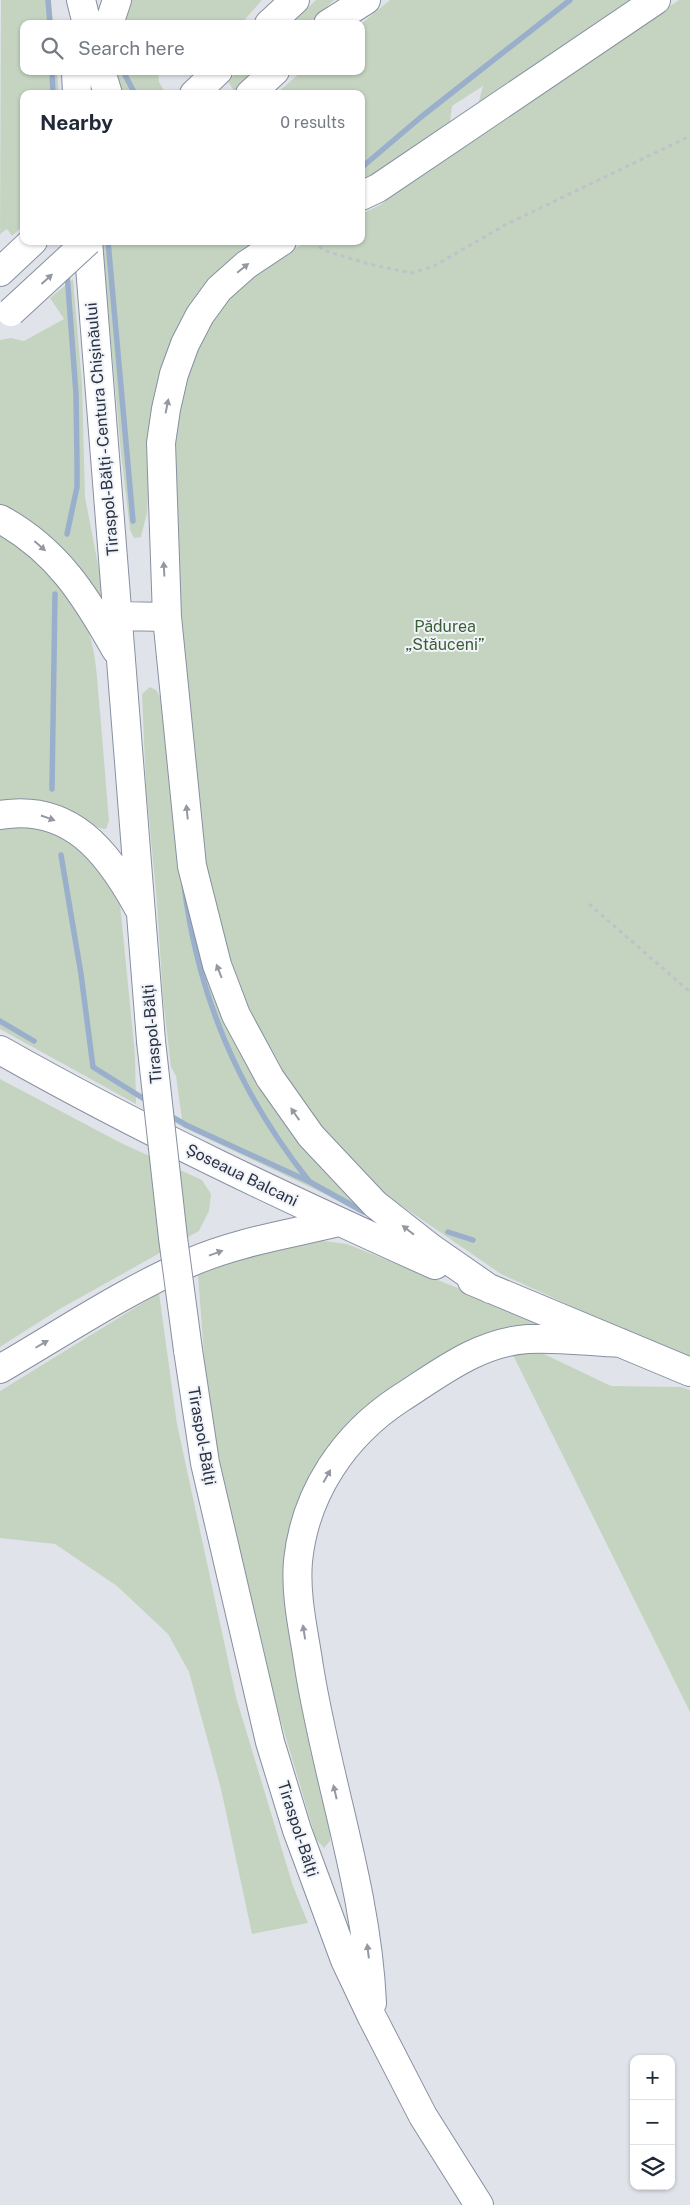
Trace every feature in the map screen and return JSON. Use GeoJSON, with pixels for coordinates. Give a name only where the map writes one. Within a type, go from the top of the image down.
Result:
{"type":"FeatureCollection","features":[{"type":"Feature","properties":{"kind":"highway"},"geometry":{"type":"LineString","coordinates":[[72,0],[73,20]]}},
{"type":"Feature","properties":{"kind":"highway"},"geometry":{"type":"LineString","coordinates":[[81,0],[86,20]]}},
{"type":"Feature","properties":{"kind":"highway"},"geometry":{"type":"LineString","coordinates":[[110,20],[117,0]]}},
{"type":"Feature","properties":{"kind":"highway"},"geometry":{"type":"LineString","coordinates":[[270,20],[278,0]]}},
{"type":"Feature","properties":{"kind":"highway"},"geometry":{"type":"LineString","coordinates":[[272,20],[295,0]]}},
{"type":"Feature","properties":{"kind":"highway"},"geometry":{"type":"LineString","coordinates":[[332,20],[353,0]]}},
{"type":"Feature","properties":{"kind":"highway"},"geometry":{"type":"LineString","coordinates":[[334,20],[366,0]]}},
{"type":"Feature","properties":{"kind":"highway"},"geometry":{"type":"LineString","coordinates":[[365,194],[378,188],[510,101],[656,0]]}},
{"type":"Feature","properties":{"kind":"highway"},"geometry":{"type":"LineString","coordinates":[[198,90],[214,75]]}},
{"type":"Feature","properties":{"kind":"highway"},"geometry":{"type":"LineString","coordinates":[[254,90],[271,75]]}},
{"type":"Feature","properties":{"kind":"highway"},"geometry":{"type":"LineString","coordinates":[[82,77],[102,90]]}},
{"type":"Feature","properties":{"kind":"highway"},"geometry":{"type":"LineString","coordinates":[[0,272],[29,245]]}},
{"type":"Feature","properties":{"kind":"highway"},"geometry":{"type":"LineString","coordinates":[[6,317],[84,245]]}},
{"type":"Feature","properties":{"kind":"highway","name":"Tiraspol-Bălți - Centura Chișinăului"},"geometry":{"type":"LineString","coordinates":[[88,245],[118,616]]}},
{"type":"Feature","properties":{"kind":"highway"},"geometry":{"type":"LineString","coordinates":[[276,245],[246,265],[219,289],[200,315],[185,344],[174,374],[166,409],[162,443],[167,617],[192,866],[217,965],[236,1015],[270,1078],[311,1136],[374,1204],[430,1248],[490,1289],[690,1372]]}},
{"type":"Feature","properties":{"kind":"highway"},"geometry":{"type":"LineString","coordinates":[[0,519],[38,544],[58,563],[76,584],[122,659]]}},
{"type":"Feature","properties":{"kind":"highway"},"geometry":{"type":"LineString","coordinates":[[118,616],[167,617]]}},
{"type":"Feature","properties":{"kind":"highway","name":"Tiraspol-Bălți"},"geometry":{"type":"LineString","coordinates":[[118,616],[151,1041],[173,1238],[206,1463],[270,1742],[320,1896],[372,2017],[423,2116],[479,2205]]}},
{"type":"Feature","properties":{"kind":"highway"},"geometry":{"type":"LineString","coordinates":[[0,815],[34,814],[47,817],[81,832],[104,855],[142,913]]}},
{"type":"Feature","properties":{"kind":"highway","name":"Șoseaua Balcani"},"geometry":{"type":"LineString","coordinates":[[0,1050],[132,1121],[339,1222],[490,1289]]}},
{"type":"Feature","properties":{"kind":"highway"},"geometry":{"type":"LineString","coordinates":[[0,1369],[138,1288],[190,1262],[227,1249],[339,1222]]}},
{"type":"Feature","properties":{"kind":"highway"},"geometry":{"type":"LineString","coordinates":[[372,2017],[370,1967],[364,1918],[316,1712],[298,1596],[298,1562],[304,1529],[313,1501],[340,1452],[362,1428],[382,1411],[453,1363],[490,1347],[527,1339],[621,1344]]}},
{"type":"Feature","properties":{"kind":"path"},"geometry":{"type":"LineString","coordinates":[[317,245],[323,250],[369,264],[411,273],[434,266],[505,225],[690,136]]}},
{"type":"Feature","properties":{"kind":"path"},"geometry":{"type":"LineString","coordinates":[[589,904],[690,992]]}},
{"type":"Feature","properties":{"kind":"green space"},"geometry":{"type":"Polygon","coordinates":[[[1,0],[51,0],[53,20],[20,20],[20,75],[57,75],[59,90],[20,90],[20,229],[12,236],[7,229],[0,234],[1,0]]]}},
{"type":"Feature","properties":{"kind":"green space"},"geometry":{"type":"Polygon","coordinates":[[[128,0],[262,0],[244,20],[122,20],[128,0]]]}},
{"type":"Feature","properties":{"kind":"green space"},"geometry":{"type":"Polygon","coordinates":[[[316,0],[334,0],[312,20],[294,20],[316,0]]]}},
{"type":"Feature","properties":{"kind":"green space"},"geometry":{"type":"Polygon","coordinates":[[[390,0],[637,0],[480,105],[479,101],[483,86],[452,106],[450,122],[365,179],[365,90],[281,90],[297,75],[365,75],[365,21],[390,0]]]}},
{"type":"Feature","properties":{"kind":"green space","name":"Pădurea „Stăuceni”"},"geometry":{"type":"Polygon","coordinates":[[[679,0],[690,0],[690,1357],[635,1335],[501,1274],[389,1197],[371,1182],[309,1119],[238,998],[203,876],[182,659],[174,452],[179,405],[192,354],[207,317],[260,266],[301,245],[365,245],[365,212],[380,205],[679,0]]]}},
{"type":"Feature","properties":{"kind":"green space"},"geometry":{"type":"Polygon","coordinates":[[[115,75],[158,75],[159,82],[164,90],[119,90],[115,75]]]}},
{"type":"Feature","properties":{"kind":"green space"},"geometry":{"type":"Polygon","coordinates":[[[234,75],[252,75],[235,90],[228,81],[234,75]]]}},
{"type":"Feature","properties":{"kind":"green space"},"geometry":{"type":"Polygon","coordinates":[[[102,245],[258,245],[232,268],[150,453],[147,513],[141,537],[134,538],[130,530],[121,453],[102,245]]]}},
{"type":"Feature","properties":{"kind":"green space"},"geometry":{"type":"Polygon","coordinates":[[[73,279],[82,384],[85,497],[102,585],[102,597],[96,598],[0,509],[0,340],[11,338],[24,341],[64,319],[50,298],[73,279]]]}},
{"type":"Feature","properties":{"kind":"green space"},"geometry":{"type":"Polygon","coordinates":[[[0,532],[25,550],[59,583],[78,608],[89,633],[97,677],[109,821],[106,829],[95,826],[74,813],[63,809],[0,807],[0,532]]]}},
{"type":"Feature","properties":{"kind":"green space"},"geometry":{"type":"Polygon","coordinates":[[[150,687],[156,690],[170,713],[208,970],[368,1208],[364,1215],[329,1196],[183,1127],[176,1076],[171,1067],[163,998],[157,903],[146,787],[142,694],[150,687]]]}},
{"type":"Feature","properties":{"kind":"green space"},"geometry":{"type":"Polygon","coordinates":[[[36,825],[68,835],[110,878],[120,904],[135,1055],[136,1104],[0,1029],[0,828],[36,825]]]}},
{"type":"Feature","properties":{"kind":"green space"},"geometry":{"type":"Polygon","coordinates":[[[0,1079],[121,1143],[202,1180],[211,1194],[209,1211],[199,1231],[58,1310],[0,1347],[0,1079]]]}},
{"type":"Feature","properties":{"kind":"green space"},"geometry":{"type":"Polygon","coordinates":[[[308,1239],[347,1244],[546,1323],[476,1342],[359,1418],[289,1594],[330,1829],[330,1841],[324,1848],[316,1839],[267,1674],[219,1457],[207,1394],[198,1275],[224,1264],[308,1239]]]}},
{"type":"Feature","properties":{"kind":"green space"},"geometry":{"type":"Polygon","coordinates":[[[159,1293],[177,1424],[236,1697],[293,1886],[308,1923],[252,1934],[221,1789],[189,1672],[168,1634],[117,1586],[55,1544],[0,1538],[0,1391],[159,1293]]]}},
{"type":"Feature","properties":{"kind":"green space"},"geometry":{"type":"Polygon","coordinates":[[[511,1351],[542,1353],[611,1386],[681,1387],[690,1390],[690,1712],[511,1351]]]}},
{"type":"Feature","properties":{"kind":"waterway"},"geometry":{"type":"LineString","coordinates":[[48,0],[50,20]]}},
{"type":"Feature","properties":{"kind":"waterway"},"geometry":{"type":"LineString","coordinates":[[365,165],[421,117],[570,0]]}},
{"type":"Feature","properties":{"kind":"waterway"},"geometry":{"type":"LineString","coordinates":[[52,75],[53,90]]}},
{"type":"Feature","properties":{"kind":"waterway"},"geometry":{"type":"LineString","coordinates":[[125,75],[133,90]]}},
{"type":"Feature","properties":{"kind":"waterway"},"geometry":{"type":"LineString","coordinates":[[108,245],[133,521]]}},
{"type":"Feature","properties":{"kind":"waterway"},"geometry":{"type":"LineString","coordinates":[[67,273],[76,394],[77,462],[77,487],[67,534]]}},
{"type":"Feature","properties":{"kind":"waterway"},"geometry":{"type":"LineString","coordinates":[[52,789],[55,594]]}},
{"type":"Feature","properties":{"kind":"waterway"},"geometry":{"type":"LineString","coordinates":[[61,855],[81,974],[93,1067],[149,1102]]}},
{"type":"Feature","properties":{"kind":"waterway"},"geometry":{"type":"LineString","coordinates":[[184,885],[200,966],[211,1005],[226,1042],[242,1078],[262,1113],[284,1148],[309,1181]]}},
{"type":"Feature","properties":{"kind":"waterway"},"geometry":{"type":"LineString","coordinates":[[0,1021],[34,1041]]}},
{"type":"Feature","properties":{"kind":"waterway"},"geometry":{"type":"LineString","coordinates":[[167,1114],[186,1125],[310,1182],[364,1212]]}},
{"type":"Feature","properties":{"kind":"waterway"},"geometry":{"type":"LineString","coordinates":[[448,1232],[473,1240]]}}]}
